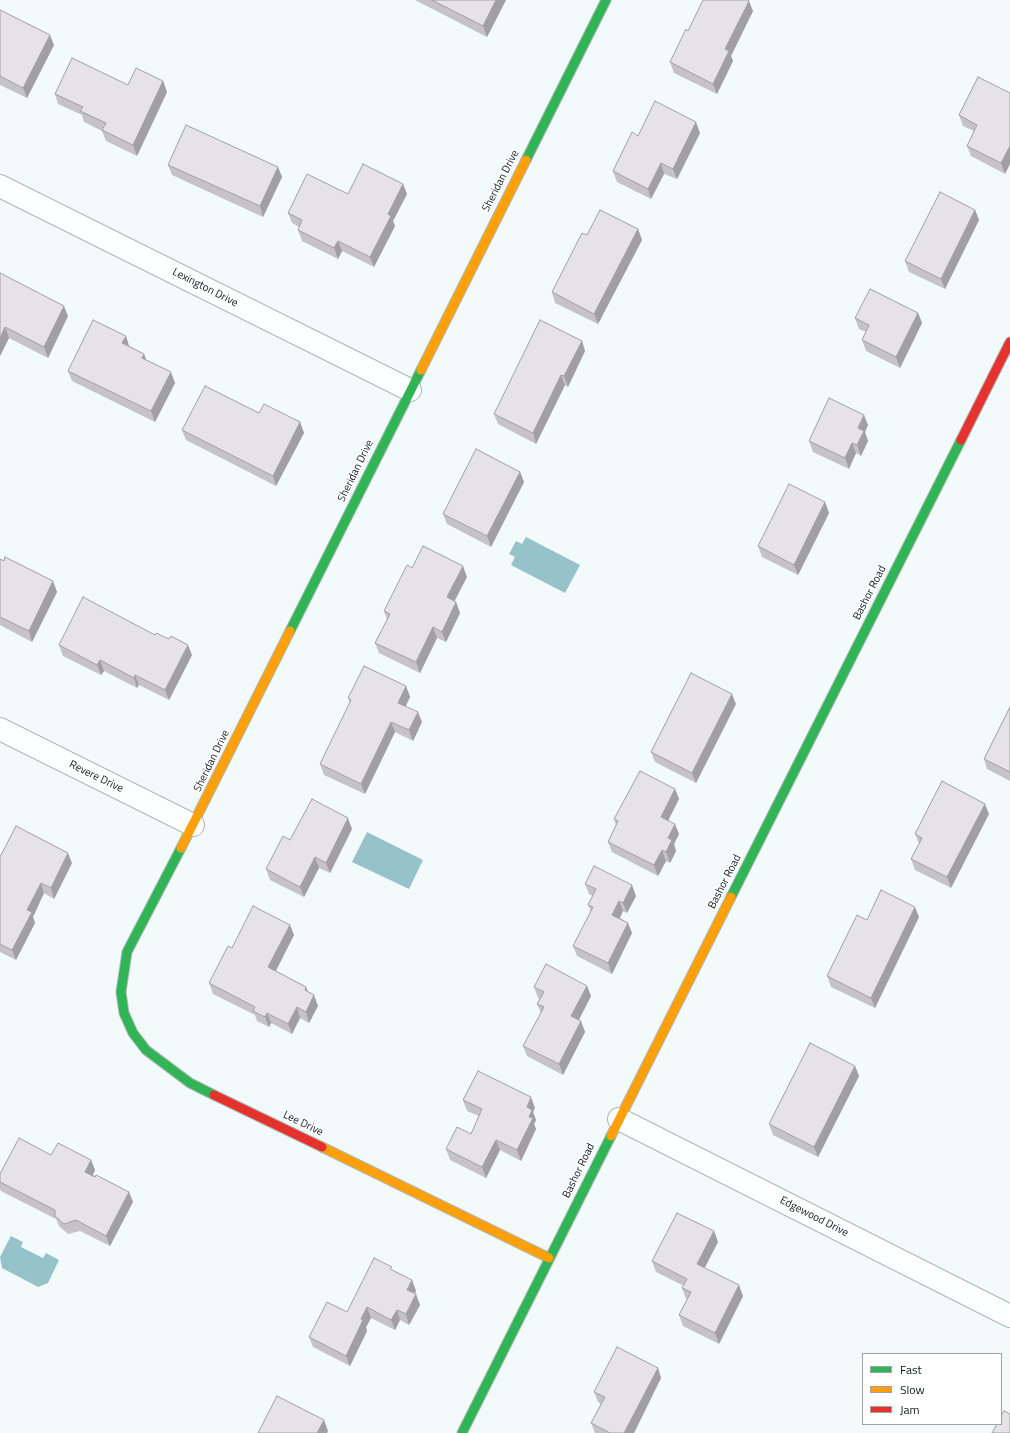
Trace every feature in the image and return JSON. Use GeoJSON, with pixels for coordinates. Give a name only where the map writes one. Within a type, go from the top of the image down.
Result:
{"type":"FeatureCollection","features":[{"type":"Feature","properties":{"kind":"street","name":"Sheridan Drive"},"geometry":{"type":"LineString","coordinates":[[127,952],[193,825],[606,0]]}},
{"type":"Feature","properties":{"kind":"street","name":"Lexington Drive"},"geometry":{"type":"LineString","coordinates":[[0,186],[410,390]]}},
{"type":"Feature","properties":{"kind":"street","name":"Bashor Road"},"geometry":{"type":"LineString","coordinates":[[462,1433],[618,1119],[1010,342]]}},
{"type":"Feature","properties":{"kind":"street","name":"Revere Drive"},"geometry":{"type":"LineString","coordinates":[[0,729],[193,825]]}},
{"type":"Feature","properties":{"kind":"street","name":"Lee Drive"},"geometry":{"type":"LineString","coordinates":[[127,952],[121,992],[124,1013],[133,1033],[146,1050],[160,1062],[190,1083],[549,1258]]}},
{"type":"Feature","properties":{"kind":"street","name":"Edgewood Drive"},"geometry":{"type":"LineString","coordinates":[[618,1119],[1010,1316]]}},
{"type":"Feature","properties":{"kind":"water"},"geometry":{"type":"Polygon","coordinates":[[[526,537],[580,565],[565,593],[511,565],[515,557],[509,554],[516,541],[522,544],[526,537]]]}},
{"type":"Feature","properties":{"kind":"water"},"geometry":{"type":"Polygon","coordinates":[[[367,832],[423,860],[409,889],[352,862],[367,832]]]}},
{"type":"Feature","properties":{"kind":"water"},"geometry":{"type":"Polygon","coordinates":[[[11,1236],[23,1242],[21,1247],[43,1258],[46,1253],[59,1260],[48,1283],[38,1287],[2,1268],[0,1257],[11,1236]]]}},
{"type":"Feature","properties":{"kind":"building"},"geometry":{"type":"Polygon","coordinates":[[[432,0],[496,0],[483,26],[432,0]]]}},
{"type":"Feature","properties":{"kind":"building"},"geometry":{"type":"Polygon","coordinates":[[[703,0],[749,1],[725,49],[729,51],[713,84],[670,62],[686,29],[688,31],[703,0]]]}},
{"type":"Feature","properties":{"kind":"building"},"geometry":{"type":"Polygon","coordinates":[[[0,10],[50,35],[23,88],[0,76],[0,10]]]}},
{"type":"Feature","properties":{"kind":"building"},"geometry":{"type":"Polygon","coordinates":[[[72,58],[128,85],[136,68],[163,81],[133,145],[102,130],[106,123],[80,111],[83,107],[55,94],[72,58]]]}},
{"type":"Feature","properties":{"kind":"building"},"geometry":{"type":"Polygon","coordinates":[[[978,77],[1010,93],[1010,146],[1001,163],[967,146],[977,125],[959,115],[978,77]]]}},
{"type":"Feature","properties":{"kind":"building"},"geometry":{"type":"Polygon","coordinates":[[[655,101],[696,122],[673,169],[661,163],[648,189],[613,171],[632,132],[638,136],[655,101]]]}},
{"type":"Feature","properties":{"kind":"building"},"geometry":{"type":"Polygon","coordinates":[[[186,125],[278,167],[260,206],[168,165],[186,125]]]}},
{"type":"Feature","properties":{"kind":"building"},"geometry":{"type":"Polygon","coordinates":[[[363,164],[403,184],[388,214],[391,216],[370,257],[338,241],[334,248],[298,230],[302,220],[288,213],[307,174],[348,194],[363,164]]]}},
{"type":"Feature","properties":{"kind":"building"},"geometry":{"type":"Polygon","coordinates":[[[940,192],[975,210],[941,279],[905,261],[940,192]]]}},
{"type":"Feature","properties":{"kind":"building"},"geometry":{"type":"Polygon","coordinates":[[[600,210],[638,229],[594,314],[552,292],[582,233],[587,235],[600,210]]]}},
{"type":"Feature","properties":{"kind":"building"},"geometry":{"type":"Polygon","coordinates":[[[0,273],[64,306],[44,347],[5,327],[0,338],[0,273]]]}},
{"type":"Feature","properties":{"kind":"building"},"geometry":{"type":"Polygon","coordinates":[[[870,289],[918,313],[896,357],[862,340],[869,325],[855,318],[870,289]]]}},
{"type":"Feature","properties":{"kind":"building"},"geometry":{"type":"Polygon","coordinates":[[[93,320],[126,336],[122,343],[144,354],[142,358],[171,372],[151,411],[68,371],[93,320]]]}},
{"type":"Feature","properties":{"kind":"building"},"geometry":{"type":"Polygon","coordinates":[[[540,320],[582,341],[564,376],[561,375],[533,433],[494,414],[540,320]]]}},
{"type":"Feature","properties":{"kind":"building"},"geometry":{"type":"Polygon","coordinates":[[[205,386],[259,413],[264,404],[300,422],[273,476],[182,430],[205,386]]]}},
{"type":"Feature","properties":{"kind":"building"},"geometry":{"type":"Polygon","coordinates":[[[829,398],[864,415],[858,428],[864,431],[857,445],[852,443],[845,458],[809,441],[829,398]]]}},
{"type":"Feature","properties":{"kind":"building"},"geometry":{"type":"Polygon","coordinates":[[[476,449],[520,472],[487,536],[443,514],[476,449]]]}},
{"type":"Feature","properties":{"kind":"building"},"geometry":{"type":"Polygon","coordinates":[[[789,484],[825,502],[794,565],[758,546],[789,484]]]}},
{"type":"Feature","properties":{"kind":"building"},"geometry":{"type":"Polygon","coordinates":[[[423,546],[463,566],[447,597],[456,602],[442,632],[433,627],[416,662],[375,643],[390,614],[384,611],[407,565],[412,568],[423,546]]]}},
{"type":"Feature","properties":{"kind":"building"},"geometry":{"type":"Polygon","coordinates":[[[5,557],[53,581],[29,631],[0,617],[0,559],[4,561],[5,557]]]}},
{"type":"Feature","properties":{"kind":"building"},"geometry":{"type":"Polygon","coordinates":[[[83,597],[155,635],[156,633],[169,639],[171,636],[188,645],[165,690],[135,675],[134,678],[100,660],[97,665],[59,645],[83,597]]]}},
{"type":"Feature","properties":{"kind":"building"},"geometry":{"type":"Polygon","coordinates":[[[364,666],[406,686],[398,703],[418,712],[409,730],[391,722],[361,784],[320,764],[351,700],[348,698],[364,666]]]}},
{"type":"Feature","properties":{"kind":"building"},"geometry":{"type":"Polygon","coordinates":[[[691,673],[732,694],[692,773],[651,752],[691,673]]]}},
{"type":"Feature","properties":{"kind":"building"},"geometry":{"type":"Polygon","coordinates":[[[1010,707],[1010,772],[984,759],[1010,707]]]}},
{"type":"Feature","properties":{"kind":"building"},"geometry":{"type":"Polygon","coordinates":[[[640,771],[675,789],[661,817],[675,824],[668,838],[672,840],[666,852],[662,850],[654,865],[608,842],[618,821],[614,819],[640,771]]]}},
{"type":"Feature","properties":{"kind":"building"},"geometry":{"type":"Polygon","coordinates":[[[942,781],[985,804],[947,877],[911,859],[922,838],[915,834],[942,781]]]}},
{"type":"Feature","properties":{"kind":"building"},"geometry":{"type":"Polygon","coordinates":[[[312,799],[348,818],[326,863],[315,857],[300,887],[266,869],[283,836],[290,840],[312,799]]]}},
{"type":"Feature","properties":{"kind":"building"},"geometry":{"type":"Polygon","coordinates":[[[16,826],[68,853],[51,888],[41,883],[27,910],[32,912],[12,950],[0,944],[0,857],[16,826]]]}},
{"type":"Feature","properties":{"kind":"building"},"geometry":{"type":"Polygon","coordinates":[[[594,866],[632,885],[623,903],[619,901],[612,915],[628,923],[608,963],[573,946],[593,907],[588,905],[596,889],[585,884],[594,866]]]}},
{"type":"Feature","properties":{"kind":"building"},"geometry":{"type":"Polygon","coordinates":[[[881,890],[915,907],[871,998],[827,976],[857,915],[867,920],[881,890]]]}},
{"type":"Feature","properties":{"kind":"building"},"geometry":{"type":"Polygon","coordinates":[[[253,906],[290,925],[268,967],[306,987],[305,990],[314,995],[306,1012],[297,1007],[288,1024],[267,1013],[265,1017],[253,1011],[255,1007],[209,983],[228,946],[232,948],[253,906]]]}},
{"type":"Feature","properties":{"kind":"building"},"geometry":{"type":"Polygon","coordinates":[[[546,964],[587,986],[571,1016],[581,1021],[559,1064],[523,1046],[544,1007],[537,1004],[544,992],[534,987],[546,964]]]}},
{"type":"Feature","properties":{"kind":"building"},"geometry":{"type":"Polygon","coordinates":[[[810,1043],[855,1066],[814,1147],[769,1124],[810,1043]]]}},
{"type":"Feature","properties":{"kind":"building"},"geometry":{"type":"Polygon","coordinates":[[[478,1071],[531,1097],[527,1107],[532,1110],[529,1117],[533,1118],[517,1150],[496,1140],[482,1167],[446,1149],[457,1127],[471,1134],[482,1109],[463,1100],[478,1071]]]}},
{"type":"Feature","properties":{"kind":"building"},"geometry":{"type":"Polygon","coordinates":[[[19,1138],[51,1155],[58,1143],[91,1160],[85,1172],[95,1177],[96,1175],[129,1192],[106,1236],[76,1220],[64,1224],[55,1216],[55,1210],[0,1182],[0,1174],[19,1138]]]}},
{"type":"Feature","properties":{"kind":"building"},"geometry":{"type":"Polygon","coordinates":[[[677,1213],[714,1231],[697,1264],[739,1285],[715,1333],[679,1315],[691,1292],[682,1288],[687,1279],[652,1261],[677,1213]]]}},
{"type":"Feature","properties":{"kind":"building"},"geometry":{"type":"Polygon","coordinates":[[[374,1258],[392,1267],[390,1269],[412,1280],[407,1290],[416,1294],[406,1314],[397,1310],[391,1320],[367,1307],[361,1319],[363,1320],[346,1356],[309,1337],[327,1302],[347,1312],[374,1258]]]}},
{"type":"Feature","properties":{"kind":"building"},"geometry":{"type":"Polygon","coordinates":[[[617,1347],[658,1368],[624,1433],[610,1433],[591,1423],[605,1397],[594,1392],[617,1347]]]}},
{"type":"Feature","properties":{"kind":"building"},"geometry":{"type":"Polygon","coordinates":[[[277,1396],[324,1420],[317,1433],[258,1433],[277,1396]]]}},
{"type":"Feature","properties":{"kind":"building"},"geometry":{"type":"Polygon","coordinates":[[[1004,1411],[1010,1414],[1010,1433],[992,1433],[996,1425],[1002,1425],[1002,1414],[1004,1411]]]}},
{"type":"Feature","properties":{"kind":"traffic: fast"},"geometry":{"type":"LineString","coordinates":[[526,160],[606,0]]}},
{"type":"Feature","properties":{"kind":"traffic: fast"},"geometry":{"type":"LineString","coordinates":[[290,631],[421,370]]}},
{"type":"Feature","properties":{"kind":"traffic: fast"},"geometry":{"type":"LineString","coordinates":[[731,897],[961,440]]}},
{"type":"Feature","properties":{"kind":"traffic: fast"},"geometry":{"type":"LineString","coordinates":[[181,848],[127,952],[121,992],[124,1013],[133,1033],[146,1050],[190,1083],[214,1095]]}},
{"type":"Feature","properties":{"kind":"traffic: fast"},"geometry":{"type":"LineString","coordinates":[[462,1433],[611,1136]]}},
{"type":"Feature","properties":{"kind":"traffic: slow"},"geometry":{"type":"LineString","coordinates":[[421,370],[526,160]]}},
{"type":"Feature","properties":{"kind":"traffic: slow"},"geometry":{"type":"LineString","coordinates":[[181,848],[290,631]]}},
{"type":"Feature","properties":{"kind":"traffic: slow"},"geometry":{"type":"LineString","coordinates":[[611,1136],[731,897]]}},
{"type":"Feature","properties":{"kind":"traffic: slow"},"geometry":{"type":"LineString","coordinates":[[322,1147],[549,1258]]}},
{"type":"Feature","properties":{"kind":"traffic: jam"},"geometry":{"type":"LineString","coordinates":[[961,440],[1010,342]]}},
{"type":"Feature","properties":{"kind":"traffic: jam"},"geometry":{"type":"LineString","coordinates":[[214,1095],[322,1147]]}}]}
